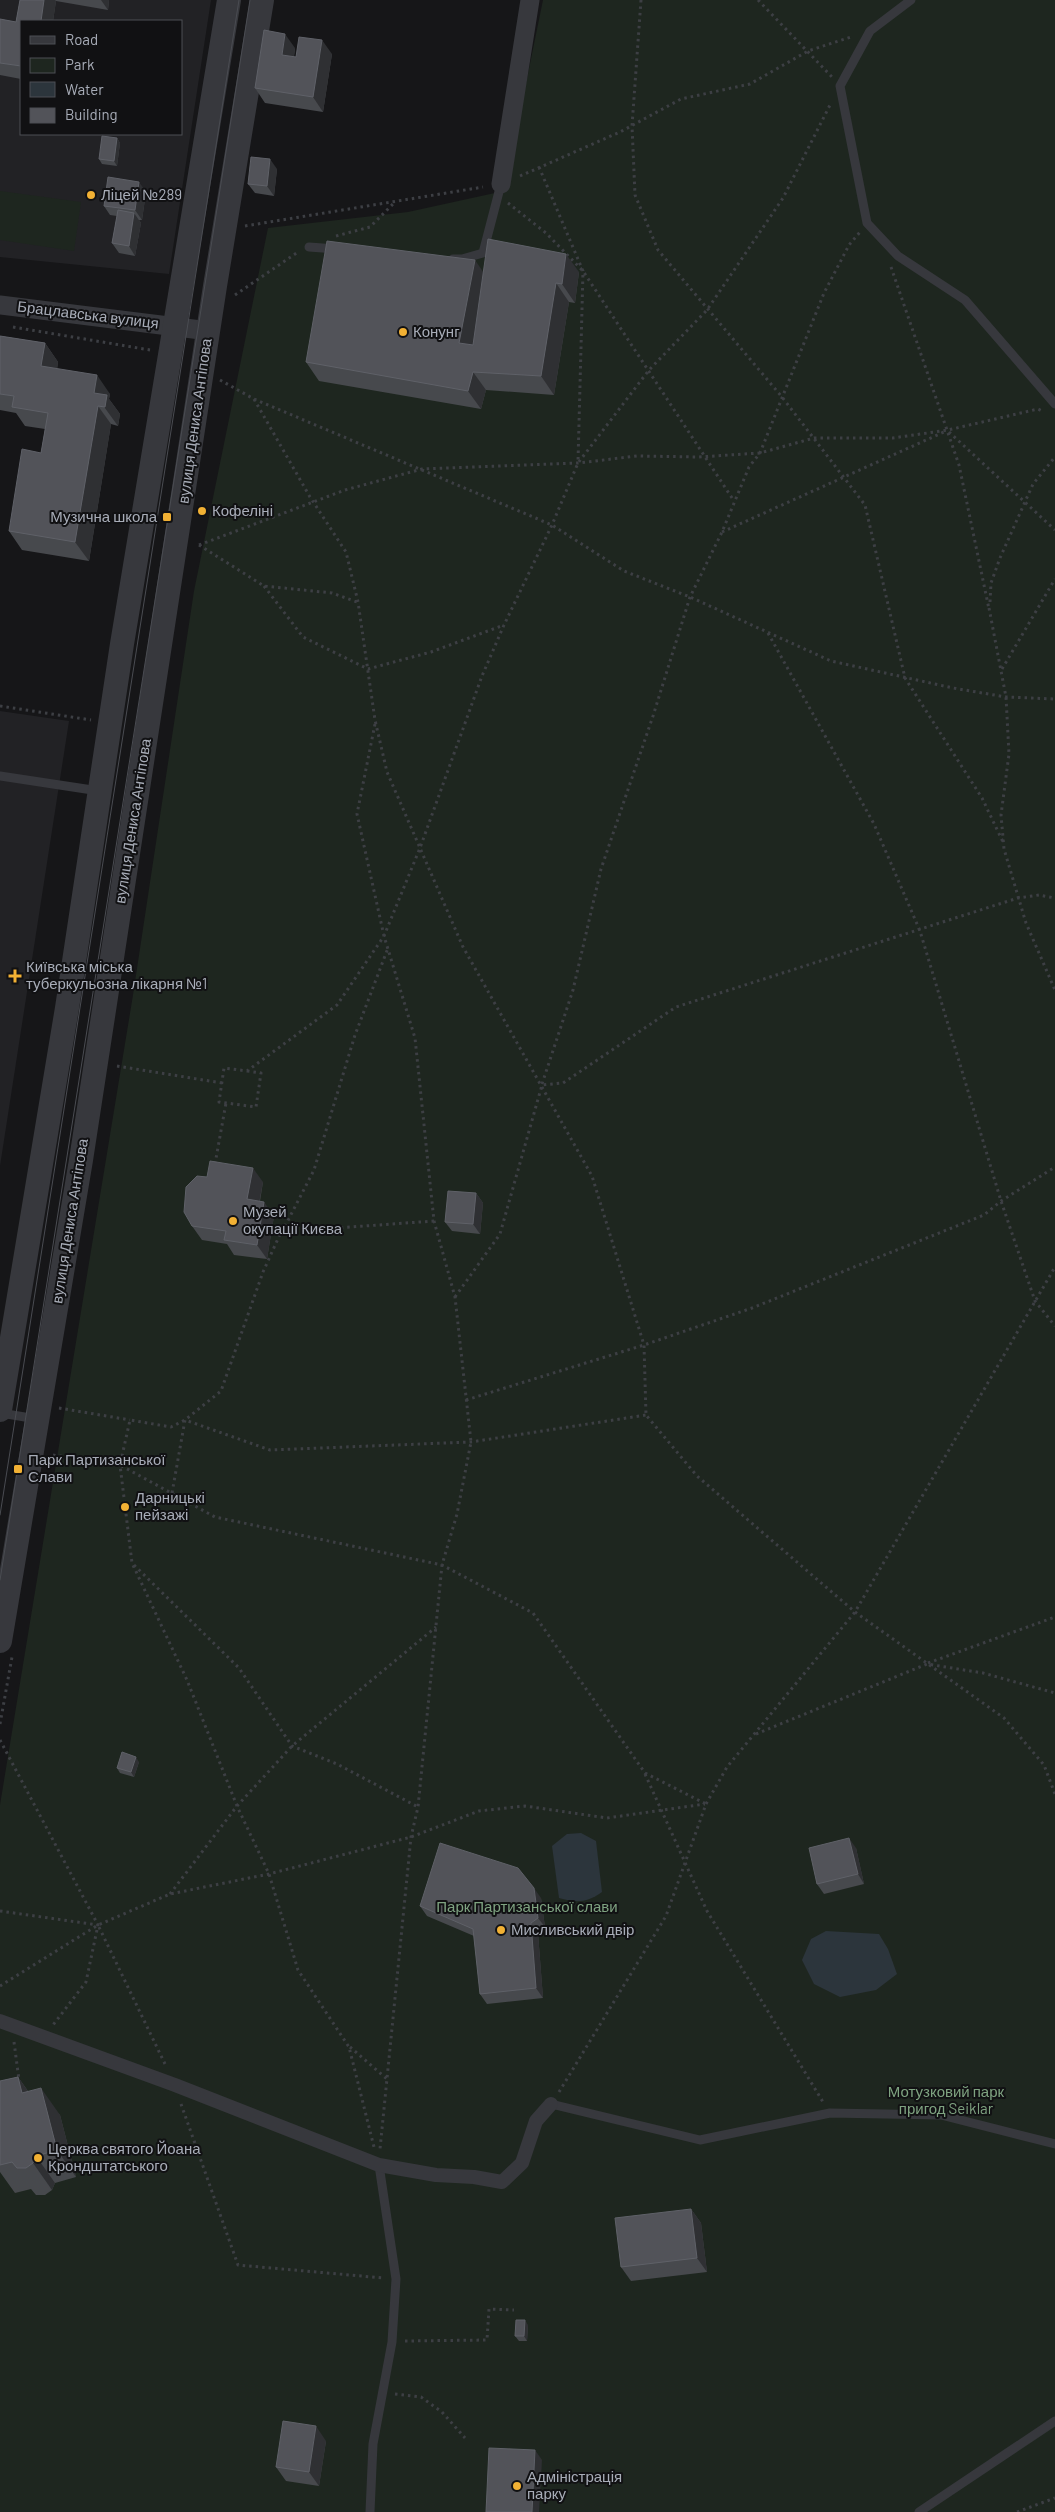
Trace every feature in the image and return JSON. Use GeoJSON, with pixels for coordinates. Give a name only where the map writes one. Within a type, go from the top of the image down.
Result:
{"type":"FeatureCollection","features":[{"type":"Feature","properties":{"kind":"street"},"geometry":{"type":"LineString","coordinates":[[0,1411],[101,791],[124,634],[229,0]]}},
{"type":"Feature","properties":{"kind":"street","name":"вулиця Дениса Антіпова"},"geometry":{"type":"LineString","coordinates":[[0,1641],[47,1413],[84,1140],[208,331],[262,0]]}},
{"type":"Feature","properties":{"kind":"street"},"geometry":{"type":"LineString","coordinates":[[500,190],[530,0]]}},
{"type":"Feature","properties":{"kind":"street","name":"Брацлавська вулиця"},"geometry":{"type":"LineString","coordinates":[[0,305],[208,331]]}},
{"type":"Feature","properties":{"kind":"street"},"geometry":{"type":"LineString","coordinates":[[6,2022],[379,2165],[436,2175],[474,2177],[502,2182],[522,2163],[536,2121],[551,2104]]}},
{"type":"Feature","properties":{"kind":"lane"},"geometry":{"type":"LineString","coordinates":[[911,0],[870,31],[840,86],[867,224],[898,256],[966,300],[1055,404]]}},
{"type":"Feature","properties":{"kind":"lane"},"geometry":{"type":"LineString","coordinates":[[443,258],[462,260],[483,253],[500,190]]}},
{"type":"Feature","properties":{"kind":"lane"},"geometry":{"type":"LineString","coordinates":[[309,247],[347,250]]}},
{"type":"Feature","properties":{"kind":"lane"},"geometry":{"type":"LineString","coordinates":[[0,776],[101,791]]}},
{"type":"Feature","properties":{"kind":"lane"},"geometry":{"type":"LineString","coordinates":[[0,1411],[47,1413]]}},
{"type":"Feature","properties":{"kind":"lane"},"geometry":{"type":"LineString","coordinates":[[551,2104],[700,2140],[830,2113],[940,2115],[1055,2144]]}},
{"type":"Feature","properties":{"kind":"lane"},"geometry":{"type":"LineString","coordinates":[[370,2512],[373,2444],[392,2342],[396,2279],[379,2165]]}},
{"type":"Feature","properties":{"kind":"lane"},"geometry":{"type":"LineString","coordinates":[[919,2512],[1055,2421]]}},
{"type":"Feature","properties":{"kind":"path"},"geometry":{"type":"LineString","coordinates":[[641,0],[632,126],[636,195],[658,250],[782,397],[865,505],[905,678],[982,798],[1003,842],[1026,923],[1055,990]]}},
{"type":"Feature","properties":{"kind":"path"},"geometry":{"type":"LineString","coordinates":[[247,1071],[337,1005],[384,936],[420,848],[482,676],[552,525],[578,462],[649,370],[707,310],[783,198],[840,86],[758,0]]}},
{"type":"Feature","properties":{"kind":"path"},"geometry":{"type":"LineString","coordinates":[[224,230],[500,190],[539,167],[632,126],[681,99],[750,84],[808,51],[870,31]]}},
{"type":"Feature","properties":{"kind":"path"},"geometry":{"type":"LineString","coordinates":[[539,167],[583,271],[578,462]]}},
{"type":"Feature","properties":{"kind":"path"},"geometry":{"type":"LineString","coordinates":[[500,190],[583,271],[734,501]]}},
{"type":"Feature","properties":{"kind":"path"},"geometry":{"type":"LineString","coordinates":[[455,1296],[500,1234],[542,1085],[573,990],[602,869],[690,597],[722,532],[749,467],[760,453],[824,293],[849,245],[867,224]]}},
{"type":"Feature","properties":{"kind":"path"},"geometry":{"type":"LineString","coordinates":[[890,266],[948,430],[958,465],[990,609],[1006,697],[1009,754],[1001,816],[1003,842]]}},
{"type":"Feature","properties":{"kind":"path"},"geometry":{"type":"LineString","coordinates":[[10,326],[152,351]]}},
{"type":"Feature","properties":{"kind":"path"},"geometry":{"type":"LineString","coordinates":[[202,377],[217,378],[254,399],[552,525],[624,571],[690,597],[831,661],[905,678],[1006,697],[1055,699]]}},
{"type":"Feature","properties":{"kind":"path"},"geometry":{"type":"LineString","coordinates":[[254,399],[313,502],[346,552],[358,602],[375,720],[387,772],[420,848],[463,946],[592,1176],[644,1345],[646,1415],[697,1476],[855,1612],[1004,1718],[1044,1765],[1055,1794]]}},
{"type":"Feature","properties":{"kind":"path"},"geometry":{"type":"LineString","coordinates":[[199,545],[345,490],[422,469],[578,462],[637,456],[706,457],[760,453],[814,438],[893,438],[948,430],[1038,409],[1046,414]]}},
{"type":"Feature","properties":{"kind":"path"},"geometry":{"type":"LineString","coordinates":[[722,532],[948,430]]}},
{"type":"Feature","properties":{"kind":"path"},"geometry":{"type":"LineString","coordinates":[[948,430],[1055,530]]}},
{"type":"Feature","properties":{"kind":"path"},"geometry":{"type":"LineString","coordinates":[[990,609],[991,583],[1025,502],[1034,484],[1055,456]]}},
{"type":"Feature","properties":{"kind":"path"},"geometry":{"type":"LineString","coordinates":[[191,540],[264,586],[303,637],[368,669],[431,652],[504,625]]}},
{"type":"Feature","properties":{"kind":"path"},"geometry":{"type":"LineString","coordinates":[[1001,670],[1055,579]]}},
{"type":"Feature","properties":{"kind":"path"},"geometry":{"type":"LineString","coordinates":[[264,586],[332,593],[358,602]]}},
{"type":"Feature","properties":{"kind":"path"},"geometry":{"type":"LineString","coordinates":[[768,632],[874,824],[920,930],[1001,1201],[1035,1302],[1055,1326]]}},
{"type":"Feature","properties":{"kind":"path"},"geometry":{"type":"LineString","coordinates":[[0,706],[94,720]]}},
{"type":"Feature","properties":{"kind":"path"},"geometry":{"type":"LineString","coordinates":[[375,720],[357,814],[384,936],[414,1038],[434,1221],[455,1296],[471,1442],[457,1514],[442,1565],[418,1807],[411,1837],[379,2165]]}},
{"type":"Feature","properties":{"kind":"path"},"geometry":{"type":"LineString","coordinates":[[542,1085],[563,1084],[676,1007],[1018,898],[1039,895],[1055,898]]}},
{"type":"Feature","properties":{"kind":"path"},"geometry":{"type":"LineString","coordinates":[[47,1413],[130,1420],[171,1427],[185,1420],[222,1391],[263,1272],[281,1232],[314,1170],[355,1035],[388,948]]}},
{"type":"Feature","properties":{"kind":"path"},"geometry":{"type":"LineString","coordinates":[[116,1065],[222,1083]]}},
{"type":"Feature","properties":{"kind":"path"},"geometry":{"type":"LineString","coordinates":[[224,1068],[247,1071],[261,1073],[256,1107],[219,1102],[224,1068]]}},
{"type":"Feature","properties":{"kind":"path"},"geometry":{"type":"LineString","coordinates":[[215,1168],[226,1103]]}},
{"type":"Feature","properties":{"kind":"path"},"geometry":{"type":"LineString","coordinates":[[466,1400],[644,1345],[752,1308],[984,1216],[1001,1201],[1055,1167]]}},
{"type":"Feature","properties":{"kind":"path"},"geometry":{"type":"LineString","coordinates":[[281,1232],[434,1221]]}},
{"type":"Feature","properties":{"kind":"path"},"geometry":{"type":"LineString","coordinates":[[551,2104],[666,1916],[706,1804],[727,1767],[855,1612],[1055,1267]]}},
{"type":"Feature","properties":{"kind":"path"},"geometry":{"type":"LineString","coordinates":[[185,1420],[270,1450],[471,1442],[646,1415]]}},
{"type":"Feature","properties":{"kind":"path"},"geometry":{"type":"LineString","coordinates":[[130,1420],[120,1464],[132,1563],[187,1680],[237,1806],[269,1874],[298,1970],[349,2047],[387,2079]]}},
{"type":"Feature","properties":{"kind":"path"},"geometry":{"type":"LineString","coordinates":[[172,1493],[185,1420]]}},
{"type":"Feature","properties":{"kind":"path"},"geometry":{"type":"LineString","coordinates":[[48,1455],[120,1464],[215,1517],[442,1565],[533,1613],[645,1774],[708,1911],[830,2113]]}},
{"type":"Feature","properties":{"kind":"path"},"geometry":{"type":"LineString","coordinates":[[132,1563],[239,1668],[292,1746],[337,1764],[418,1807]]}},
{"type":"Feature","properties":{"kind":"path"},"geometry":{"type":"LineString","coordinates":[[753,1735],[858,1690],[1055,1617]]}},
{"type":"Feature","properties":{"kind":"path"},"geometry":{"type":"LineString","coordinates":[[170,1894],[237,1806],[292,1746],[436,1627]]}},
{"type":"Feature","properties":{"kind":"path"},"geometry":{"type":"LineString","coordinates":[[927,1664],[983,1673],[1055,1693]]}},
{"type":"Feature","properties":{"kind":"path"},"geometry":{"type":"LineString","coordinates":[[0,1740],[98,1925],[86,1982],[44,2036]]}},
{"type":"Feature","properties":{"kind":"path"},"geometry":{"type":"LineString","coordinates":[[645,1774],[706,1804]]}},
{"type":"Feature","properties":{"kind":"path"},"geometry":{"type":"LineString","coordinates":[[269,1874],[411,1837],[479,1811],[525,1806],[607,1818],[706,1804]]}},
{"type":"Feature","properties":{"kind":"path"},"geometry":{"type":"LineString","coordinates":[[0,1911],[98,1925]]}},
{"type":"Feature","properties":{"kind":"path"},"geometry":{"type":"LineString","coordinates":[[0,1986],[98,1925]]}},
{"type":"Feature","properties":{"kind":"path"},"geometry":{"type":"LineString","coordinates":[[6,2022],[20,2084]]}},
{"type":"Feature","properties":{"kind":"path"},"geometry":{"type":"LineString","coordinates":[[349,2047],[379,2165]]}},
{"type":"Feature","properties":{"kind":"path"},"geometry":{"type":"LineString","coordinates":[[392,2342],[487,2340],[489,2309],[514,2310]]}},
{"type":"Feature","properties":{"kind":"path"},"geometry":{"type":"LineString","coordinates":[[383,2393],[421,2397],[442,2412],[465,2438]]}},
{"type":"Feature","properties":{"kind":"path"},"geometry":{"type":"LineString","coordinates":[[1017,2512],[1055,2498]]}},
{"type":"Feature","properties":{"kind":"shaded area","name":"Ліцей №289"},"geometry":{"type":"Polygon","coordinates":[[[0,0],[211,0],[169,274],[0,257],[0,0]]]}},
{"type":"Feature","properties":{"kind":"shaded area","name":"Київська міська туберкульозна лікарня №1"},"geometry":{"type":"Polygon","coordinates":[[[0,711],[69,721],[0,1166],[0,711]]]}},
{"type":"Feature","properties":{"kind":"green space","name":"Парк Партизанської слави"},"geometry":{"type":"Polygon","coordinates":[[[543,0],[1055,0],[1055,2512],[0,2512],[0,1805],[133,995],[194,591],[268,228],[408,212],[504,191],[543,0]]]}},
{"type":"Feature","properties":{"kind":"green space"},"geometry":{"type":"Polygon","coordinates":[[[0,191],[81,202],[74,251],[0,240],[0,191]]]}},
{"type":"Feature","properties":{"kind":"water"},"geometry":{"type":"Polygon","coordinates":[[[581,1833],[596,1841],[602,1892],[586,1900],[571,1901],[559,1898],[552,1846],[567,1834],[581,1833]]]}},
{"type":"Feature","properties":{"kind":"water"},"geometry":{"type":"Polygon","coordinates":[[[826,1931],[879,1934],[888,1949],[897,1974],[876,1990],[840,1997],[814,1984],[802,1960],[811,1939],[826,1931]]]}},
{"type":"Feature","properties":{"kind":"building"},"geometry":{"type":"Polygon","coordinates":[[[20,0],[44,0],[41,20],[20,20],[20,66],[0,63],[0,19],[16,22],[20,0]]]}},
{"type":"Feature","properties":{"kind":"building"},"geometry":{"type":"Polygon","coordinates":[[[264,30],[285,34],[282,55],[296,57],[299,37],[322,40],[313,97],[255,88],[264,30]]]}},
{"type":"Feature","properties":{"kind":"building"},"geometry":{"type":"Polygon","coordinates":[[[102,136],[117,138],[114,161],[99,159],[102,136]]]}},
{"type":"Feature","properties":{"kind":"building"},"geometry":{"type":"Polygon","coordinates":[[[251,157],[270,159],[267,186],[248,184],[251,157]]]}},
{"type":"Feature","properties":{"kind":"building"},"geometry":{"type":"Polygon","coordinates":[[[108,177],[139,182],[135,210],[104,206],[108,177]]]}},
{"type":"Feature","properties":{"kind":"building"},"geometry":{"type":"Polygon","coordinates":[[[118,210],[134,213],[129,246],[112,243],[118,210]]]}},
{"type":"Feature","properties":{"kind":"building","name":"Конунг"},"geometry":{"type":"Polygon","coordinates":[[[488,239],[566,254],[562,284],[556,283],[541,376],[473,372],[468,391],[306,362],[327,241],[475,260],[459,343],[473,345],[488,239]]]}},
{"type":"Feature","properties":{"kind":"building"},"geometry":{"type":"Polygon","coordinates":[[[0,336],[45,343],[41,366],[97,375],[94,393],[107,395],[105,407],[98,406],[75,542],[9,531],[22,449],[41,453],[48,413],[12,407],[14,396],[0,394],[0,336]]]}},
{"type":"Feature","properties":{"kind":"building","name":"Музей окупації Києва"},"geometry":{"type":"Polygon","coordinates":[[[210,1161],[253,1168],[247,1199],[264,1202],[257,1245],[224,1240],[226,1231],[192,1226],[184,1212],[186,1187],[197,1176],[207,1177],[210,1161]]]}},
{"type":"Feature","properties":{"kind":"building"},"geometry":{"type":"Polygon","coordinates":[[[448,1191],[476,1193],[473,1224],[445,1222],[448,1191]]]}},
{"type":"Feature","properties":{"kind":"building"},"geometry":{"type":"Polygon","coordinates":[[[122,1752],[136,1757],[131,1772],[117,1768],[122,1752]]]}},
{"type":"Feature","properties":{"kind":"building"},"geometry":{"type":"Polygon","coordinates":[[[849,1838],[858,1874],[817,1884],[809,1848],[849,1838]]]}},
{"type":"Feature","properties":{"kind":"building","name":"Мисливський двір"},"geometry":{"type":"Polygon","coordinates":[[[440,1843],[518,1868],[534,1888],[538,1918],[531,1923],[536,1988],[480,1994],[473,1929],[420,1906],[440,1843]]]}},
{"type":"Feature","properties":{"kind":"building"},"geometry":{"type":"Polygon","coordinates":[[[18,2077],[22,2093],[41,2088],[57,2150],[36,2156],[33,2163],[26,2168],[17,2168],[12,2162],[0,2165],[0,2081],[18,2077]]]}},
{"type":"Feature","properties":{"kind":"building"},"geometry":{"type":"Polygon","coordinates":[[[691,2209],[697,2258],[621,2267],[615,2218],[691,2209]]]}},
{"type":"Feature","properties":{"kind":"building"},"geometry":{"type":"Polygon","coordinates":[[[516,2320],[525,2320],[524,2336],[515,2336],[516,2320]]]}},
{"type":"Feature","properties":{"kind":"building"},"geometry":{"type":"Polygon","coordinates":[[[283,2421],[316,2426],[309,2472],[276,2467],[283,2421]]]}},
{"type":"Feature","properties":{"kind":"building","name":"Адміністрація парку"},"geometry":{"type":"Polygon","coordinates":[[[489,2448],[535,2450],[532,2512],[486,2512],[489,2448]]]}},
{"type":"Feature","properties":{"kind":"tram line"},"geometry":{"type":"LineString","coordinates":[[0,1515],[239,0]]}},
{"type":"Feature","properties":{"kind":"tram line"},"geometry":{"type":"LineString","coordinates":[[0,1580],[250,0]]}},
{"type":"Feature","properties":{"kind":"place","name":"Ліцей №289"},"geometry":{"type":"Point","coordinates":[91,195]}},
{"type":"Feature","properties":{"kind":"place","name":"Конунг"},"geometry":{"type":"Point","coordinates":[403,332]}},
{"type":"Feature","properties":{"kind":"place","name":"Кофеліні"},"geometry":{"type":"Point","coordinates":[202,511]}},
{"type":"Feature","properties":{"kind":"place","name":"Музична школа"},"geometry":{"type":"Point","coordinates":[167,517]}},
{"type":"Feature","properties":{"kind":"place","name":"Київська міська туберкульозна лікарня №1"},"geometry":{"type":"Point","coordinates":[15,976]}},
{"type":"Feature","properties":{"kind":"place","name":"Музей окупації Києва"},"geometry":{"type":"Point","coordinates":[233,1221]}},
{"type":"Feature","properties":{"kind":"place","name":"Парк Партизанської Слави"},"geometry":{"type":"Point","coordinates":[18,1469]}},
{"type":"Feature","properties":{"kind":"place","name":"Дарницькі пейзажі"},"geometry":{"type":"Point","coordinates":[125,1507]}},
{"type":"Feature","properties":{"kind":"place","name":"Мисливський двір"},"geometry":{"type":"Point","coordinates":[501,1930]}},
{"type":"Feature","properties":{"kind":"place","name":"Церква святого Йоана Крондштатського"},"geometry":{"type":"Point","coordinates":[38,2158]}},
{"type":"Feature","properties":{"kind":"place","name":"Адміністрація парку"},"geometry":{"type":"Point","coordinates":[517,2486]}},
{"type":"Feature","properties":{"kind":"park label","name":"Мотузковий парк пригод Seiklar"},"geometry":{"type":"Point","coordinates":[946,2100]}}]}
